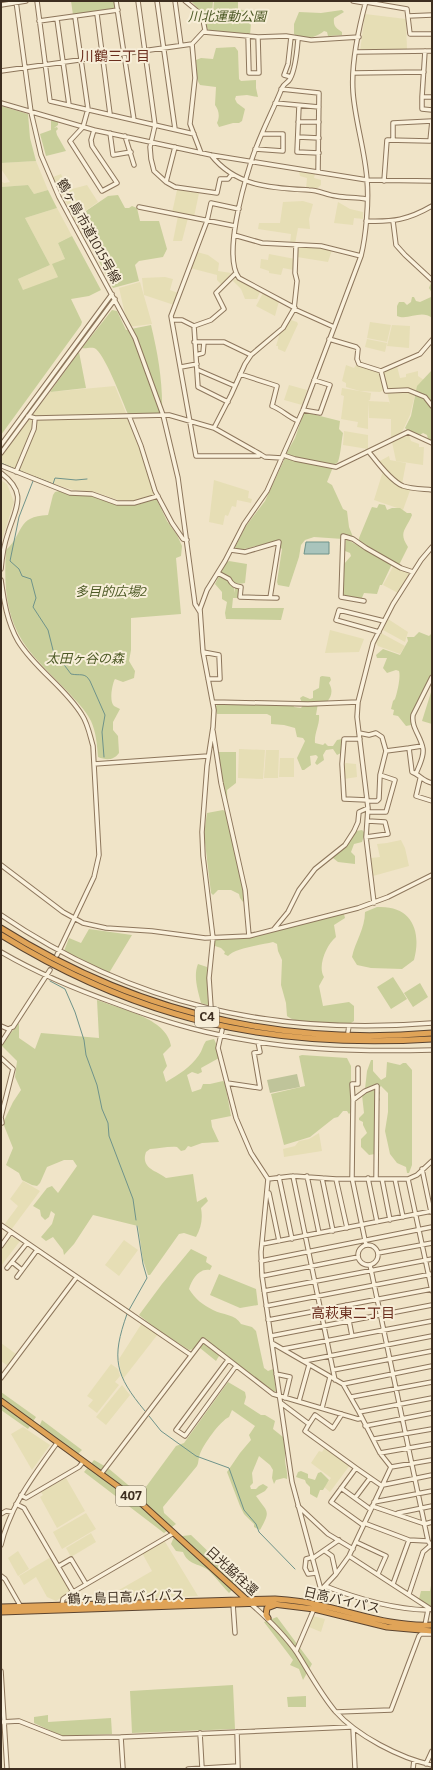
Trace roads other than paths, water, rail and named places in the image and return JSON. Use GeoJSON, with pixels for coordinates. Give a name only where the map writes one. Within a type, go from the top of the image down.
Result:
{"type":"FeatureCollection","features":[{"type":"Feature","properties":{"kind":"highway","name":"C4"},"geometry":{"type":"LineString","coordinates":[[1,928],[41,952],[87,976],[134,996],[189,1013],[249,1026],[302,1033],[365,1036],[432,1033]]}},
{"type":"Feature","properties":{"kind":"highway","name":"C4"},"geometry":{"type":"LineString","coordinates":[[1,935],[48,962],[86,981],[129,999],[174,1014],[229,1028],[282,1037],[308,1039],[369,1042],[432,1039]]}},
{"type":"Feature","properties":{"kind":"highway"},"geometry":{"type":"LineString","coordinates":[[1,939],[48,962]]}},
{"type":"Feature","properties":{"kind":"highway","name":"日光脇往還"},"geometry":{"type":"LineString","coordinates":[[1,1402],[142,1504],[251,1604]]}},
{"type":"Feature","properties":{"kind":"highway"},"geometry":{"type":"LineString","coordinates":[[230,1599],[234,1594],[232,1586]]}},
{"type":"Feature","properties":{"kind":"highway","name":"鶴ヶ島日高バイパス"},"geometry":{"type":"LineString","coordinates":[[1,1607],[246,1599]]}},
{"type":"Feature","properties":{"kind":"highway","name":"日高バイパス"},"geometry":{"type":"LineString","coordinates":[[246,1599],[274,1599],[315,1606],[388,1623],[432,1625]]}},
{"type":"Feature","properties":{"kind":"highway","name":"鶴ヶ島日高バイパス"},"geometry":{"type":"LineString","coordinates":[[1,1612],[251,1604]]}},
{"type":"Feature","properties":{"kind":"highway","name":"日高バイパス"},"geometry":{"type":"LineString","coordinates":[[251,1604],[315,1606],[377,1625],[432,1631]]}},
{"type":"Feature","properties":{"kind":"highway"},"geometry":{"type":"LineString","coordinates":[[268,1618],[266,1615],[267,1608],[278,1604]]}},
{"type":"Feature","properties":{"kind":"street"},"geometry":{"type":"LineString","coordinates":[[1,5],[26,1]]}},
{"type":"Feature","properties":{"kind":"street"},"geometry":{"type":"LineString","coordinates":[[37,1],[50,101],[194,134]]}},
{"type":"Feature","properties":{"kind":"street"},"geometry":{"type":"LineString","coordinates":[[116,1],[134,120]]}},
{"type":"Feature","properties":{"kind":"street"},"geometry":{"type":"LineString","coordinates":[[138,1],[155,125],[150,153],[152,167],[166,182],[175,187],[217,193],[220,179],[228,179],[232,174]]}},
{"type":"Feature","properties":{"kind":"street"},"geometry":{"type":"LineString","coordinates":[[157,1],[175,129]]}},
{"type":"Feature","properties":{"kind":"street"},"geometry":{"type":"LineString","coordinates":[[175,1],[181,45]]}},
{"type":"Feature","properties":{"kind":"street"},"geometry":{"type":"LineString","coordinates":[[1,71],[192,44],[205,30],[202,15],[185,1]]}},
{"type":"Feature","properties":{"kind":"street"},"geometry":{"type":"LineString","coordinates":[[353,1],[407,8],[410,34],[432,34]]}},
{"type":"Feature","properties":{"kind":"street","name":"鶴ヶ島市道1015号線"},"geometry":{"type":"LineString","coordinates":[[1,445],[112,294],[51,183],[37,143],[30,112],[16,2]]}},
{"type":"Feature","properties":{"kind":"street"},"geometry":{"type":"LineString","coordinates":[[249,936],[245,890],[221,783],[213,731],[213,702],[204,652],[200,612],[205,595],[248,517],[267,491],[283,456],[303,410],[361,256],[366,221],[367,180],[353,94],[353,73],[358,37],[366,2]]}},
{"type":"Feature","properties":{"kind":"street"},"geometry":{"type":"LineString","coordinates":[[39,21],[118,10]]}},
{"type":"Feature","properties":{"kind":"street"},"geometry":{"type":"LineString","coordinates":[[97,14],[110,114]]}},
{"type":"Feature","properties":{"kind":"street"},"geometry":{"type":"LineString","coordinates":[[408,16],[432,15]]}},
{"type":"Feature","properties":{"kind":"street"},"geometry":{"type":"LineString","coordinates":[[75,17],[88,109],[83,127],[70,141],[102,191],[116,183],[92,146],[91,140],[94,130]]}},
{"type":"Feature","properties":{"kind":"street"},"geometry":{"type":"LineString","coordinates":[[57,19],[69,105]]}},
{"type":"Feature","properties":{"kind":"street"},"geometry":{"type":"LineString","coordinates":[[204,32],[258,37],[291,37],[316,40],[358,37]]}},
{"type":"Feature","properties":{"kind":"street"},"geometry":{"type":"LineString","coordinates":[[248,36],[249,73],[259,73],[258,37]]}},
{"type":"Feature","properties":{"kind":"street"},"geometry":{"type":"LineString","coordinates":[[290,77],[284,75],[288,64],[291,37]]}},
{"type":"Feature","properties":{"kind":"street"},"geometry":{"type":"LineString","coordinates":[[298,38],[296,60],[289,81],[284,83],[250,162],[235,226],[233,260],[236,274],[239,278],[334,328]]}},
{"type":"Feature","properties":{"kind":"street"},"geometry":{"type":"LineString","coordinates":[[192,44],[195,78],[190,124],[201,153]]}},
{"type":"Feature","properties":{"kind":"street"},"geometry":{"type":"LineString","coordinates":[[425,51],[422,109],[432,110],[432,105]]}},
{"type":"Feature","properties":{"kind":"street"},"geometry":{"type":"LineString","coordinates":[[356,52],[432,51]]}},
{"type":"Feature","properties":{"kind":"street"},"geometry":{"type":"LineString","coordinates":[[353,73],[424,72]]}},
{"type":"Feature","properties":{"kind":"street"},"geometry":{"type":"LineString","coordinates":[[281,90],[319,94],[318,172]]}},
{"type":"Feature","properties":{"kind":"street"},"geometry":{"type":"LineString","coordinates":[[422,96],[432,97]]}},
{"type":"Feature","properties":{"kind":"street"},"geometry":{"type":"LineString","coordinates":[[276,103],[319,107]]}},
{"type":"Feature","properties":{"kind":"street"},"geometry":{"type":"LineString","coordinates":[[1,104],[94,130],[250,162],[367,180],[432,181]]}},
{"type":"Feature","properties":{"kind":"street"},"geometry":{"type":"LineString","coordinates":[[299,106],[297,152],[319,153]]}},
{"type":"Feature","properties":{"kind":"street"},"geometry":{"type":"LineString","coordinates":[[384,181],[387,140],[430,141],[432,121],[393,123],[393,139]]}},
{"type":"Feature","properties":{"kind":"street"},"geometry":{"type":"LineString","coordinates":[[298,122],[319,122]]}},
{"type":"Feature","properties":{"kind":"street"},"geometry":{"type":"LineString","coordinates":[[110,133],[113,155],[131,152]]}},
{"type":"Feature","properties":{"kind":"street"},"geometry":{"type":"LineString","coordinates":[[255,149],[283,151],[283,134],[262,134]]}},
{"type":"Feature","properties":{"kind":"street"},"geometry":{"type":"LineString","coordinates":[[126,136],[134,165]]}},
{"type":"Feature","properties":{"kind":"street"},"geometry":{"type":"LineString","coordinates":[[298,137],[319,138]]}},
{"type":"Feature","properties":{"kind":"street"},"geometry":{"type":"LineString","coordinates":[[166,182],[175,147]]}},
{"type":"Feature","properties":{"kind":"street"},"geometry":{"type":"LineString","coordinates":[[211,155],[232,174],[246,182],[284,189],[309,190],[340,197],[366,199]]}},
{"type":"Feature","properties":{"kind":"street"},"geometry":{"type":"LineString","coordinates":[[238,209],[211,203],[207,221],[171,316],[173,320],[196,456],[258,456],[260,454]]}},
{"type":"Feature","properties":{"kind":"street"},"geometry":{"type":"LineString","coordinates":[[366,221],[393,221],[416,216],[432,206]]}},
{"type":"Feature","properties":{"kind":"street"},"geometry":{"type":"LineString","coordinates":[[139,207],[235,226]]}},
{"type":"Feature","properties":{"kind":"street"},"geometry":{"type":"LineString","coordinates":[[393,221],[396,245],[432,280]]}},
{"type":"Feature","properties":{"kind":"street"},"geometry":{"type":"LineString","coordinates":[[234,235],[256,242],[321,246],[361,256]]}},
{"type":"Feature","properties":{"kind":"street"},"geometry":{"type":"LineString","coordinates":[[214,428],[228,402],[240,374],[251,355],[283,328],[294,308],[297,281],[295,273],[296,245]]}},
{"type":"Feature","properties":{"kind":"street"},"geometry":{"type":"LineString","coordinates":[[173,320],[182,320],[194,326],[211,320],[224,309],[216,293],[236,274]]}},
{"type":"Feature","properties":{"kind":"street"},"geometry":{"type":"LineString","coordinates":[[112,294],[140,350],[163,415],[176,466],[195,604],[200,612]]}},
{"type":"Feature","properties":{"kind":"street","name":"鶴ヶ島市道1015号線"},"geometry":{"type":"LineString","coordinates":[[1,453],[115,299]]}},
{"type":"Feature","properties":{"kind":"street"},"geometry":{"type":"LineString","coordinates":[[194,326],[198,387],[228,402]]}},
{"type":"Feature","properties":{"kind":"street"},"geometry":{"type":"LineString","coordinates":[[329,339],[356,347],[358,349],[357,359],[359,364],[380,371],[420,354],[432,340]]}},
{"type":"Feature","properties":{"kind":"street"},"geometry":{"type":"LineString","coordinates":[[194,342],[224,342],[251,355]]}},
{"type":"Feature","properties":{"kind":"street"},"geometry":{"type":"LineString","coordinates":[[196,355],[203,353],[204,342]]}},
{"type":"Feature","properties":{"kind":"street"},"geometry":{"type":"LineString","coordinates":[[181,367],[197,364]]}},
{"type":"Feature","properties":{"kind":"street"},"geometry":{"type":"LineString","coordinates":[[198,370],[235,386]]}},
{"type":"Feature","properties":{"kind":"street"},"geometry":{"type":"LineString","coordinates":[[380,371],[386,391],[408,390],[425,397],[432,406]]}},
{"type":"Feature","properties":{"kind":"street"},"geometry":{"type":"LineString","coordinates":[[240,374],[277,386],[272,406],[278,408],[287,417],[298,421]]}},
{"type":"Feature","properties":{"kind":"street"},"geometry":{"type":"LineString","coordinates":[[303,410],[320,413],[330,385],[314,380]]}},
{"type":"Feature","properties":{"kind":"street"},"geometry":{"type":"LineString","coordinates":[[28,416],[36,418],[169,415],[214,428],[265,457],[283,456],[336,467],[408,432],[432,443]]}},
{"type":"Feature","properties":{"kind":"street"},"geometry":{"type":"LineString","coordinates":[[129,416],[158,496],[181,536],[183,539],[187,540]]}},
{"type":"Feature","properties":{"kind":"street"},"geometry":{"type":"LineString","coordinates":[[16,472],[34,429],[36,418]]}},
{"type":"Feature","properties":{"kind":"street"},"geometry":{"type":"LineString","coordinates":[[369,452],[381,467],[398,483],[403,486],[432,490]]}},
{"type":"Feature","properties":{"kind":"street"},"geometry":{"type":"LineString","coordinates":[[2,466],[70,493],[92,494],[118,503],[134,503],[158,496]]}},
{"type":"Feature","properties":{"kind":"street"},"geometry":{"type":"LineString","coordinates":[[1,473],[17,490],[19,500],[3,551],[1,570]]}},
{"type":"Feature","properties":{"kind":"street"},"geometry":{"type":"LineString","coordinates":[[364,601],[342,597],[343,536],[352,539],[401,568],[413,572]]}},
{"type":"Feature","properties":{"kind":"street"},"geometry":{"type":"LineString","coordinates":[[231,550],[245,552],[279,542],[270,598]]}},
{"type":"Feature","properties":{"kind":"street"},"geometry":{"type":"LineString","coordinates":[[374,903],[366,837],[368,810],[357,718],[358,702],[369,656],[384,621],[413,572],[432,547]]}},
{"type":"Feature","properties":{"kind":"street"},"geometry":{"type":"LineString","coordinates":[[218,573],[229,579],[235,586],[241,587],[240,597],[276,598]]}},
{"type":"Feature","properties":{"kind":"street"},"geometry":{"type":"LineString","coordinates":[[1,580],[8,619],[18,641],[31,658],[74,704],[82,716],[89,732],[94,764],[99,855],[94,877],[57,955]]}},
{"type":"Feature","properties":{"kind":"street"},"geometry":{"type":"LineString","coordinates":[[379,632],[336,620],[339,610],[384,621]]}},
{"type":"Feature","properties":{"kind":"street"},"geometry":{"type":"LineString","coordinates":[[204,652],[219,655],[220,679],[208,679]]}},
{"type":"Feature","properties":{"kind":"street"},"geometry":{"type":"LineString","coordinates":[[416,774],[423,757],[422,746],[412,721],[432,677]]}},
{"type":"Feature","properties":{"kind":"street"},"geometry":{"type":"LineString","coordinates":[[213,702],[308,704],[358,702]]}},
{"type":"Feature","properties":{"kind":"street"},"geometry":{"type":"LineString","coordinates":[[211,1008],[208,978],[213,938],[203,856],[202,832],[208,756],[213,731]]}},
{"type":"Feature","properties":{"kind":"street"},"geometry":{"type":"LineString","coordinates":[[359,733],[369,735],[376,733],[380,735],[384,742],[386,751],[380,775],[379,799],[377,801],[344,799],[342,764],[344,739],[360,739]]}},
{"type":"Feature","properties":{"kind":"street"},"geometry":{"type":"LineString","coordinates":[[386,751],[422,746]]}},
{"type":"Feature","properties":{"kind":"street"},"geometry":{"type":"LineString","coordinates":[[409,748],[412,772],[420,779],[432,783]]}},
{"type":"Feature","properties":{"kind":"street"},"geometry":{"type":"LineString","coordinates":[[94,764],[208,756]]}},
{"type":"Feature","properties":{"kind":"street"},"geometry":{"type":"LineString","coordinates":[[274,929],[288,912],[300,890],[315,869],[345,845],[358,822],[359,812],[368,810],[386,812],[396,780],[380,775]]}},
{"type":"Feature","properties":{"kind":"street"},"geometry":{"type":"LineString","coordinates":[[420,779],[416,796],[432,801]]}},
{"type":"Feature","properties":{"kind":"street"},"geometry":{"type":"LineString","coordinates":[[366,837],[388,834],[386,822],[368,821]]}},
{"type":"Feature","properties":{"kind":"street"},"geometry":{"type":"LineString","coordinates":[[1,865],[74,919],[92,926],[152,931],[188,937],[213,938],[249,936],[374,903],[397,894],[432,875]]}},
{"type":"Feature","properties":{"kind":"street"},"geometry":{"type":"LineString","coordinates":[[1,915],[24,931],[106,975],[140,988],[226,1012],[266,1020],[306,1025],[392,1026],[432,1023]]}},
{"type":"Feature","properties":{"kind":"street"},"geometry":{"type":"LineString","coordinates":[[1,952],[86,993],[147,1016],[221,1035],[292,1047],[347,1050],[432,1050]]}},
{"type":"Feature","properties":{"kind":"street"},"geometry":{"type":"LineString","coordinates":[[1,1043],[50,970]]}},
{"type":"Feature","properties":{"kind":"street"},"geometry":{"type":"LineString","coordinates":[[225,1018],[226,1012]]}},
{"type":"Feature","properties":{"kind":"street"},"geometry":{"type":"LineString","coordinates":[[1,1026],[10,1029]]}},
{"type":"Feature","properties":{"kind":"street"},"geometry":{"type":"LineString","coordinates":[[348,1026],[348,1032]]}},
{"type":"Feature","properties":{"kind":"street"},"geometry":{"type":"LineString","coordinates":[[222,1030],[218,1048],[238,1124],[251,1153],[268,1179],[261,1260],[262,1276],[292,1482],[321,1590]]}},
{"type":"Feature","properties":{"kind":"street"},"geometry":{"type":"LineString","coordinates":[[227,1083],[260,1088],[254,1054],[260,1052],[258,1042]]}},
{"type":"Feature","properties":{"kind":"street"},"geometry":{"type":"LineString","coordinates":[[347,1045],[347,1050]]}},
{"type":"Feature","properties":{"kind":"street"},"geometry":{"type":"LineString","coordinates":[[1,1066],[3,1060],[13,1069],[1,1117],[2,1123]]}},
{"type":"Feature","properties":{"kind":"street"},"geometry":{"type":"LineString","coordinates":[[358,1068],[358,1084],[352,1084],[352,1178],[366,1245]]}},
{"type":"Feature","properties":{"kind":"street"},"geometry":{"type":"LineString","coordinates":[[353,1100],[365,1091],[377,1086],[376,1179]]}},
{"type":"Feature","properties":{"kind":"street"},"geometry":{"type":"LineString","coordinates":[[1,1098],[5,1101]]}},
{"type":"Feature","properties":{"kind":"street"},"geometry":{"type":"LineString","coordinates":[[268,1179],[293,1176],[336,1179],[408,1179],[417,1175],[432,1160]]}},
{"type":"Feature","properties":{"kind":"street"},"geometry":{"type":"LineString","coordinates":[[262,1244],[431,1212],[422,1169]]}},
{"type":"Feature","properties":{"kind":"street"},"geometry":{"type":"LineString","coordinates":[[293,1176],[336,1380]]}},
{"type":"Feature","properties":{"kind":"street"},"geometry":{"type":"LineString","coordinates":[[307,1176],[319,1233]]}},
{"type":"Feature","properties":{"kind":"street"},"geometry":{"type":"LineString","coordinates":[[279,1177],[292,1238]]}},
{"type":"Feature","properties":{"kind":"street"},"geometry":{"type":"LineString","coordinates":[[322,1178],[333,1231]]}},
{"type":"Feature","properties":{"kind":"street"},"geometry":{"type":"LineString","coordinates":[[368,1178],[377,1222]]}},
{"type":"Feature","properties":{"kind":"street"},"geometry":{"type":"LineString","coordinates":[[336,1179],[346,1228]]}},
{"type":"Feature","properties":{"kind":"street"},"geometry":{"type":"LineString","coordinates":[[382,1179],[390,1220]]}},
{"type":"Feature","properties":{"kind":"street"},"geometry":{"type":"LineString","coordinates":[[395,1179],[403,1217]]}},
{"type":"Feature","properties":{"kind":"street"},"geometry":{"type":"LineString","coordinates":[[268,1320],[432,1290],[430,1275],[425,1260],[408,1179]]}},
{"type":"Feature","properties":{"kind":"street"},"geometry":{"type":"LineString","coordinates":[[268,1189],[279,1241]]}},
{"type":"Feature","properties":{"kind":"street"},"geometry":{"type":"LineString","coordinates":[[1,1225],[76,1278],[191,1355]]}},
{"type":"Feature","properties":{"kind":"street"},"geometry":{"type":"LineString","coordinates":[[261,1260],[432,1227]]}},
{"type":"Feature","properties":{"kind":"street"},"geometry":{"type":"LineString","coordinates":[[1,1246],[11,1232]]}},
{"type":"Feature","properties":{"kind":"street"},"geometry":{"type":"LineString","coordinates":[[7,1268],[27,1243]]}},
{"type":"Feature","properties":{"kind":"street"},"geometry":{"type":"LineString","coordinates":[[378,1253],[432,1243]]}},
{"type":"Feature","properties":{"kind":"street"},"geometry":{"type":"LineString","coordinates":[[366,1245],[372,1246],[378,1253],[376,1262],[370,1265],[361,1263],[358,1257],[360,1248],[366,1245]]}},
{"type":"Feature","properties":{"kind":"street"},"geometry":{"type":"LineString","coordinates":[[17,1276],[37,1250]]}},
{"type":"Feature","properties":{"kind":"street"},"geometry":{"type":"LineString","coordinates":[[262,1276],[358,1257]]}},
{"type":"Feature","properties":{"kind":"street"},"geometry":{"type":"LineString","coordinates":[[264,1291],[432,1259]]}},
{"type":"Feature","properties":{"kind":"street"},"geometry":{"type":"LineString","coordinates":[[12,1262],[22,1270]]}},
{"type":"Feature","properties":{"kind":"street"},"geometry":{"type":"LineString","coordinates":[[370,1265],[418,1493],[431,1546],[423,1552],[409,1594]]}},
{"type":"Feature","properties":{"kind":"street"},"geometry":{"type":"LineString","coordinates":[[266,1306],[430,1275]]}},
{"type":"Feature","properties":{"kind":"street"},"geometry":{"type":"LineString","coordinates":[[1,1378],[76,1278]]}},
{"type":"Feature","properties":{"kind":"street"},"geometry":{"type":"LineString","coordinates":[[271,1336],[432,1305]]}},
{"type":"Feature","properties":{"kind":"street"},"geometry":{"type":"LineString","coordinates":[[346,1306],[352,1336]]}},
{"type":"Feature","properties":{"kind":"street"},"geometry":{"type":"LineString","coordinates":[[283,1349],[432,1321]]}},
{"type":"Feature","properties":{"kind":"street"},"geometry":{"type":"LineString","coordinates":[[304,1361],[432,1336]]}},
{"type":"Feature","properties":{"kind":"street"},"geometry":{"type":"LineString","coordinates":[[101,1474],[203,1340],[273,1394],[358,1419],[362,1418]]}},
{"type":"Feature","properties":{"kind":"street"},"geometry":{"type":"LineString","coordinates":[[272,1343],[343,1384],[365,1426],[374,1439],[380,1453],[391,1467]]}},
{"type":"Feature","properties":{"kind":"street"},"geometry":{"type":"LineString","coordinates":[[333,1370],[432,1351]]}},
{"type":"Feature","properties":{"kind":"street"},"geometry":{"type":"LineString","coordinates":[[228,1360],[176,1430],[184,1436],[236,1366]]}},
{"type":"Feature","properties":{"kind":"street"},"geometry":{"type":"LineString","coordinates":[[299,1401],[309,1365]]}},
{"type":"Feature","properties":{"kind":"street"},"geometry":{"type":"LineString","coordinates":[[343,1384],[432,1366]]}},
{"type":"Feature","properties":{"kind":"street"},"geometry":{"type":"LineString","coordinates":[[276,1374],[290,1378],[285,1398]]}},
{"type":"Feature","properties":{"kind":"street"},"geometry":{"type":"LineString","coordinates":[[322,1408],[330,1377]]}},
{"type":"Feature","properties":{"kind":"street"},"geometry":{"type":"LineString","coordinates":[[351,1397],[432,1382]]}},
{"type":"Feature","properties":{"kind":"street"},"geometry":{"type":"LineString","coordinates":[[359,1412],[432,1398]]}},
{"type":"Feature","properties":{"kind":"street"},"geometry":{"type":"LineString","coordinates":[[199,1400],[207,1406]]}},
{"type":"Feature","properties":{"kind":"street"},"geometry":{"type":"LineString","coordinates":[[281,1403],[309,1424]]}},
{"type":"Feature","properties":{"kind":"street"},"geometry":{"type":"LineString","coordinates":[[365,1426],[432,1413]]}},
{"type":"Feature","properties":{"kind":"street"},"geometry":{"type":"LineString","coordinates":[[342,1414],[333,1428],[315,1415],[304,1431],[382,1486],[432,1475]]}},
{"type":"Feature","properties":{"kind":"street"},"geometry":{"type":"LineString","coordinates":[[374,1439],[432,1429]]}},
{"type":"Feature","properties":{"kind":"street"},"geometry":{"type":"LineString","coordinates":[[1,1545],[16,1504],[57,1443]]}},
{"type":"Feature","properties":{"kind":"street"},"geometry":{"type":"LineString","coordinates":[[380,1453],[432,1444]]}},
{"type":"Feature","properties":{"kind":"street"},"geometry":{"type":"LineString","coordinates":[[391,1467],[432,1460]]}},
{"type":"Feature","properties":{"kind":"street"},"geometry":{"type":"LineString","coordinates":[[21,1495],[26,1498],[79,1467],[83,1462]]}},
{"type":"Feature","properties":{"kind":"street"},"geometry":{"type":"LineString","coordinates":[[296,1651],[321,1590],[336,1574],[353,1549],[363,1524],[391,1467]]}},
{"type":"Feature","properties":{"kind":"street"},"geometry":{"type":"LineString","coordinates":[[356,1468],[332,1502],[363,1524],[409,1540],[429,1539]]}},
{"type":"Feature","properties":{"kind":"street"},"geometry":{"type":"LineString","coordinates":[[355,1498],[370,1478]]}},
{"type":"Feature","properties":{"kind":"street"},"geometry":{"type":"LineString","coordinates":[[341,1488],[371,1508],[396,1514],[425,1524],[432,1522]]}},
{"type":"Feature","properties":{"kind":"street"},"geometry":{"type":"LineString","coordinates":[[374,1502],[432,1491]]}},
{"type":"Feature","properties":{"kind":"street"},"geometry":{"type":"LineString","coordinates":[[16,1504],[24,1508],[74,1592]]}},
{"type":"Feature","properties":{"kind":"street"},"geometry":{"type":"LineString","coordinates":[[297,1505],[328,1534],[353,1549]]}},
{"type":"Feature","properties":{"kind":"street"},"geometry":{"type":"LineString","coordinates":[[396,1514],[432,1506]]}},
{"type":"Feature","properties":{"kind":"street"},"geometry":{"type":"LineString","coordinates":[[1,1514],[6,1511],[12,1512]]}},
{"type":"Feature","properties":{"kind":"street"},"geometry":{"type":"LineString","coordinates":[[62,1605],[62,1599],[174,1532]]}},
{"type":"Feature","properties":{"kind":"street"},"geometry":{"type":"LineString","coordinates":[[316,1573],[308,1574],[305,1568],[306,1559],[325,1551],[338,1540]]}},
{"type":"Feature","properties":{"kind":"street"},"geometry":{"type":"LineString","coordinates":[[393,1584],[409,1540]]}},
{"type":"Feature","properties":{"kind":"street"},"geometry":{"type":"LineString","coordinates":[[356,1542],[386,1556],[378,1574]]}},
{"type":"Feature","properties":{"kind":"street"},"geometry":{"type":"LineString","coordinates":[[325,1551],[332,1556],[336,1574]]}},
{"type":"Feature","properties":{"kind":"street"},"geometry":{"type":"LineString","coordinates":[[349,1556],[409,1594],[430,1610]]}},
{"type":"Feature","properties":{"kind":"street"},"geometry":{"type":"LineString","coordinates":[[59,1566],[71,1559],[86,1584]]}},
{"type":"Feature","properties":{"kind":"street"},"geometry":{"type":"LineString","coordinates":[[1,1576],[5,1579],[21,1607]]}},
{"type":"Feature","properties":{"kind":"street"},"geometry":{"type":"LineString","coordinates":[[325,1586],[368,1602],[411,1609],[430,1610]]}},
{"type":"Feature","properties":{"kind":"street"},"geometry":{"type":"LineString","coordinates":[[234,1604],[235,1633]]}},
{"type":"Feature","properties":{"kind":"street","name":"日光脇往還"},"geometry":{"type":"LineString","coordinates":[[251,1604],[268,1618],[296,1651],[336,1712],[352,1727],[376,1742],[414,1760],[432,1765]]}},
{"type":"Feature","properties":{"kind":"street"},"geometry":{"type":"LineString","coordinates":[[424,1625],[430,1610]]}},
{"type":"Feature","properties":{"kind":"street"},"geometry":{"type":"LineString","coordinates":[[336,1712],[391,1710],[419,1636],[421,1634],[432,1634]]}},
{"type":"Feature","properties":{"kind":"street"},"geometry":{"type":"LineString","coordinates":[[1,1671],[7,1769]]}},
{"type":"Feature","properties":{"kind":"street"},"geometry":{"type":"LineString","coordinates":[[3,1722],[19,1721],[62,1738],[121,1737],[352,1727],[355,1769]]}},
{"type":"Feature","properties":{"kind":"street"},"geometry":{"type":"LineString","coordinates":[[188,1769],[238,1768],[237,1732]]}},
{"type":"Feature","properties":{"kind":"street"},"geometry":{"type":"LineString","coordinates":[[200,1733],[202,1768]]}},
{"type":"Feature","properties":{"kind":"street"},"geometry":{"type":"LineString","coordinates":[[121,1737],[123,1769]]}},
{"type":"Feature","properties":{"kind":"street"},"geometry":{"type":"LineString","coordinates":[[426,1764],[432,1751]]}},
{"type":"Feature","properties":{"kind":"street"},"geometry":{"type":"LineString","coordinates":[[412,1769],[414,1760]]}},
{"type":"Feature","properties":{"kind":"water"},"geometry":{"type":"Polygon","coordinates":[[[306,542],[329,542],[329,554],[304,554],[306,542]]]}},
{"type":"Feature","properties":{"kind":"waterway"},"geometry":{"type":"LineString","coordinates":[[1,463],[15,469]]}},
{"type":"Feature","properties":{"kind":"waterway"},"geometry":{"type":"LineString","coordinates":[[18,470],[35,478]]}},
{"type":"Feature","properties":{"kind":"waterway"},"geometry":{"type":"LineString","coordinates":[[35,477],[53,484],[55,478],[76,480],[87,479]]}},
{"type":"Feature","properties":{"kind":"waterway"},"geometry":{"type":"LineString","coordinates":[[33,481],[19,517],[10,561],[19,569],[22,576],[31,579],[36,598],[33,607],[48,630],[53,650],[71,674],[84,675],[90,681],[105,715],[102,732],[104,757]]}},
{"type":"Feature","properties":{"kind":"waterway"},"geometry":{"type":"LineString","coordinates":[[50,981],[65,989],[75,1012],[84,1040],[86,1055],[97,1085],[102,1109],[108,1123],[109,1136],[133,1199],[136,1220]]}},
{"type":"Feature","properties":{"kind":"waterway"},"geometry":{"type":"LineString","coordinates":[[129,1310],[147,1278],[143,1264],[137,1226]]}},
{"type":"Feature","properties":{"kind":"waterway"},"geometry":{"type":"LineString","coordinates":[[127,1314],[119,1343],[119,1366],[127,1387],[145,1411]]}},
{"type":"Feature","properties":{"kind":"waterway"},"geometry":{"type":"LineString","coordinates":[[149,1416],[161,1431],[196,1456],[229,1468],[244,1510],[256,1524],[259,1532],[295,1569]]}},
{"type":"Feature","properties":{"kind":"district","name":"川鶴三丁目"},"geometry":{"type":"Point","coordinates":[115,56]}},
{"type":"Feature","properties":{"kind":"district","name":"高萩東二丁目"},"geometry":{"type":"Point","coordinates":[353,1313]}},
{"type":"Feature","properties":{"kind":"park label","name":"川北運動公園"},"geometry":{"type":"Point","coordinates":[227,16]}},
{"type":"Feature","properties":{"kind":"park label","name":"多目的広場2"},"geometry":{"type":"Point","coordinates":[111,591]}},
{"type":"Feature","properties":{"kind":"park label","name":"太田ヶ谷の森"},"geometry":{"type":"Point","coordinates":[85,658]}}]}
